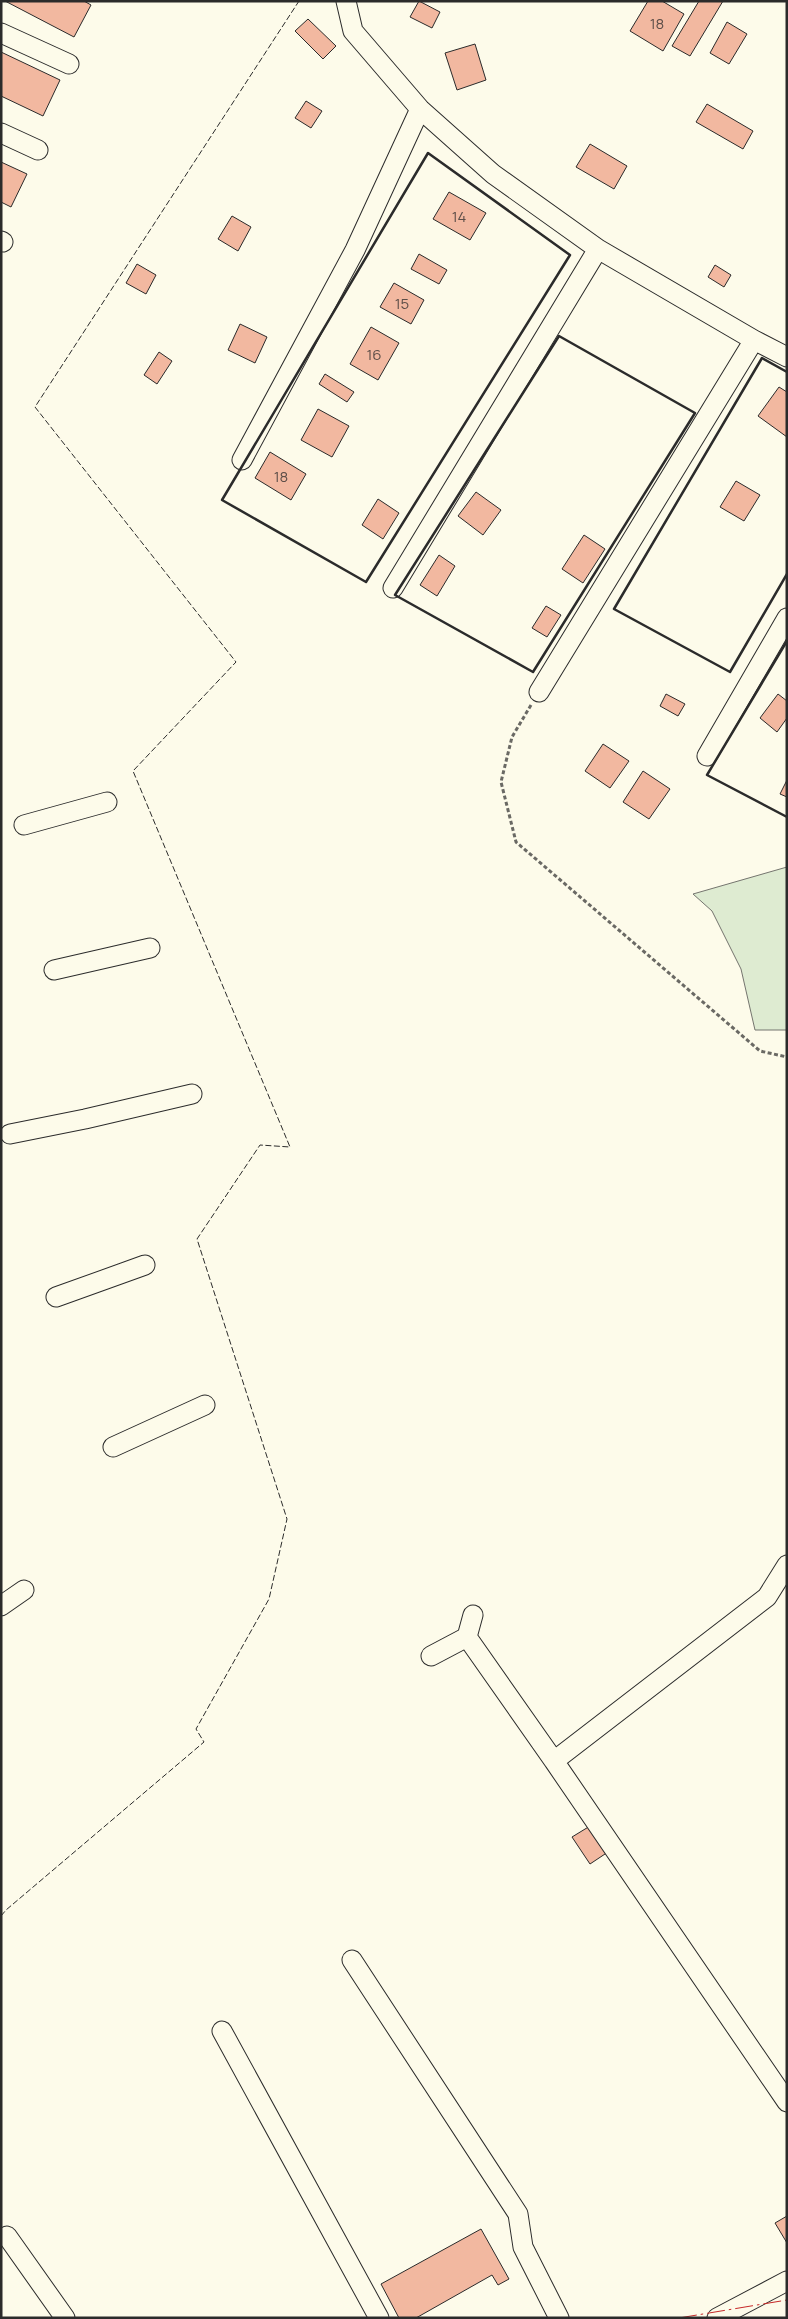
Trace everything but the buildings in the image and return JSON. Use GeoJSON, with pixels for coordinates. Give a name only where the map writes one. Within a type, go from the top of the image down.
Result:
{"type":"FeatureCollection","features":[{"type":"Feature","properties":{"kind":"street"},"geometry":{"type":"LineString","coordinates":[[346,1],[353,31],[420,109],[493,174],[598,249],[754,340],[787,357]]}},
{"type":"Feature","properties":{"kind":"street"},"geometry":{"type":"LineString","coordinates":[[1,34],[68,64]]}},
{"type":"Feature","properties":{"kind":"street"},"geometry":{"type":"LineString","coordinates":[[242,460],[355,250],[420,109]]}},
{"type":"Feature","properties":{"kind":"street"},"geometry":{"type":"LineString","coordinates":[[1,133],[38,150]]}},
{"type":"Feature","properties":{"kind":"street"},"geometry":{"type":"LineString","coordinates":[[394,588],[598,249]]}},
{"type":"Feature","properties":{"kind":"street"},"geometry":{"type":"LineString","coordinates":[[539,692],[754,340]]}},
{"type":"Feature","properties":{"kind":"street"},"geometry":{"type":"LineString","coordinates":[[707,756],[787,618]]}},
{"type":"Feature","properties":{"kind":"street"},"geometry":{"type":"LineString","coordinates":[[24,824],[107,802]]}},
{"type":"Feature","properties":{"kind":"street"},"geometry":{"type":"LineString","coordinates":[[54,970],[150,948]]}},
{"type":"Feature","properties":{"kind":"street"},"geometry":{"type":"LineString","coordinates":[[10,1134],[192,1094]]}},
{"type":"Feature","properties":{"kind":"street"},"geometry":{"type":"LineString","coordinates":[[56,1297],[145,1265]]}},
{"type":"Feature","properties":{"kind":"street"},"geometry":{"type":"LineString","coordinates":[[113,1447],[205,1405]]}},
{"type":"Feature","properties":{"kind":"street"},"geometry":{"type":"LineString","coordinates":[[554,1761],[768,1597],[787,1565]]}},
{"type":"Feature","properties":{"kind":"street"},"geometry":{"type":"LineString","coordinates":[[1,1606],[24,1590]]}},
{"type":"Feature","properties":{"kind":"street"},"geometry":{"type":"LineString","coordinates":[[431,1656],[467,1637],[473,1615]]}},
{"type":"Feature","properties":{"kind":"street"},"geometry":{"type":"LineString","coordinates":[[467,1637],[787,2102]]}},
{"type":"Feature","properties":{"kind":"street"},"geometry":{"type":"LineString","coordinates":[[352,1960],[518,2214],[523,2247],[559,2318]]}},
{"type":"Feature","properties":{"kind":"street"},"geometry":{"type":"LineString","coordinates":[[222,2031],[378,2318]]}},
{"type":"Feature","properties":{"kind":"street"},"geometry":{"type":"LineString","coordinates":[[7,2236],[65,2318]]}},
{"type":"Feature","properties":{"kind":"street"},"geometry":{"type":"LineString","coordinates":[[716,2318],[787,2281]]}},
{"type":"Feature","properties":{"kind":"path"},"geometry":{"type":"LineString","coordinates":[[539,692],[512,738],[501,782],[516,842],[760,1051],[787,1057]]}},
{"type":"Feature","properties":{"kind":"green space"},"geometry":{"type":"Polygon","coordinates":[[[787,867],[787,1030],[755,1030],[741,969],[712,911],[693,894],[787,867]]]}},
{"type":"Feature","properties":{"kind":"fence"},"geometry":{"type":"LineString","coordinates":[[1,1916],[204,1742],[196,1729],[269,1599],[287,1519],[197,1239],[260,1145],[290,1147],[133,771],[236,662],[35,407],[299,1]]}},
{"type":"Feature","properties":{"kind":"wall"},"geometry":{"type":"LineString","coordinates":[[428,153],[570,255],[366,582],[222,500],[428,153]]}},
{"type":"Feature","properties":{"kind":"wall"},"geometry":{"type":"LineString","coordinates":[[559,336],[695,413],[533,672],[395,595],[559,336]]}},
{"type":"Feature","properties":{"kind":"wall"},"geometry":{"type":"LineString","coordinates":[[787,372],[762,358],[614,609],[730,672],[787,574]]}},
{"type":"Feature","properties":{"kind":"wall"},"geometry":{"type":"LineString","coordinates":[[787,641],[707,775],[787,817]]}},
{"type":"Feature","properties":{"kind":"power"},"geometry":{"type":"LineString","coordinates":[[679,2318],[787,2300]]}}]}
